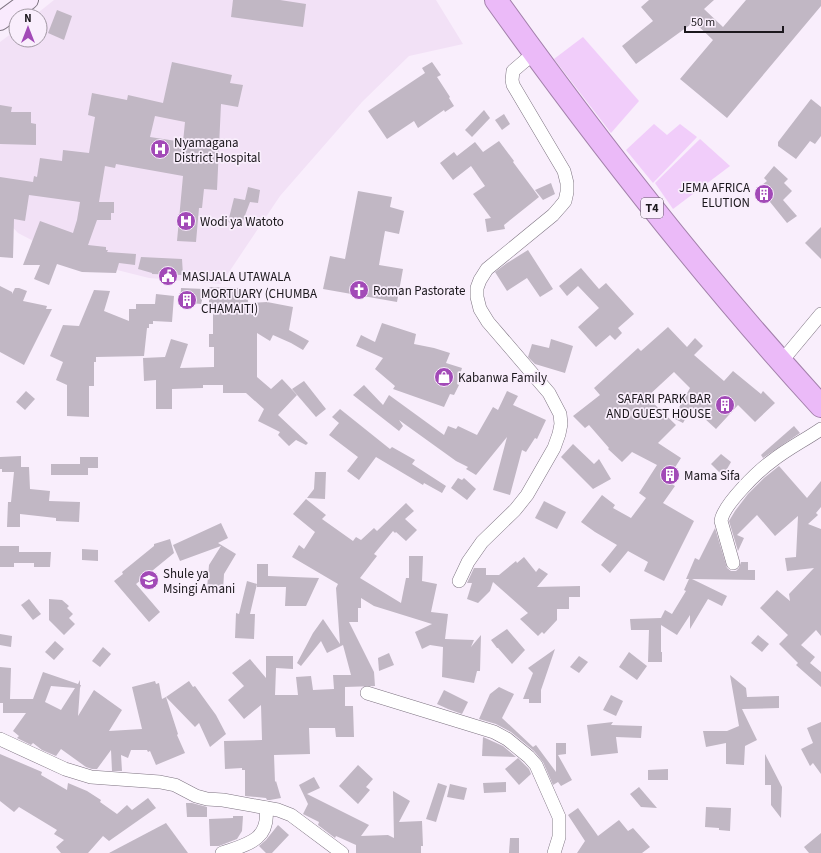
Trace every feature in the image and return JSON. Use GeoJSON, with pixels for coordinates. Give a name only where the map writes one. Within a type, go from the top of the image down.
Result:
{"type":"FeatureCollection","features":[{"type":"Feature","properties":{"kind":"highway","name":"T4"},"geometry":{"type":"LineString","coordinates":[[496,0],[534,53],[666,226],[781,362],[821,406]]}},
{"type":"Feature","properties":{"kind":"street"},"geometry":{"type":"LineString","coordinates":[[0,21],[29,0]]}},
{"type":"Feature","properties":{"kind":"street"},"geometry":{"type":"LineString","coordinates":[[459,582],[468,562],[482,542],[515,510],[531,488],[554,448],[561,424],[560,414],[549,393],[488,322],[480,309],[477,297],[478,284],[487,269],[552,215],[565,201],[567,183],[564,171],[513,85],[513,71],[534,53]]}},
{"type":"Feature","properties":{"kind":"street"},"geometry":{"type":"LineString","coordinates":[[781,362],[821,314]]}},
{"type":"Feature","properties":{"kind":"street"},"geometry":{"type":"LineString","coordinates":[[733,563],[721,521],[722,515],[732,499],[771,461],[821,429]]}},
{"type":"Feature","properties":{"kind":"street"},"geometry":{"type":"LineString","coordinates":[[367,694],[494,732],[508,739],[536,765],[559,817],[559,837],[554,853]]}},
{"type":"Feature","properties":{"kind":"street"},"geometry":{"type":"LineString","coordinates":[[0,739],[65,769],[91,777],[160,782],[174,785],[196,796],[278,810],[291,815],[342,853]]}},
{"type":"Feature","properties":{"kind":"street"},"geometry":{"type":"LineString","coordinates":[[222,853],[259,837],[264,831],[266,823],[266,808]]}},
{"type":"Feature","properties":{"kind":"shaded area","name":"Nyamagana District Hospital"},"geometry":{"type":"Polygon","coordinates":[[[54,0],[436,0],[463,44],[409,56],[362,102],[280,196],[221,284],[149,278],[113,269],[47,248],[18,233],[0,214],[0,42],[8,36],[8,48],[48,48],[48,8],[44,8],[54,0]]]}},
{"type":"Feature","properties":{"kind":"shaded area"},"geometry":{"type":"Polygon","coordinates":[[[583,37],[639,101],[611,133],[554,59],[583,37]]]}},
{"type":"Feature","properties":{"kind":"shaded area"},"geometry":{"type":"Polygon","coordinates":[[[654,124],[667,135],[680,124],[697,137],[653,183],[626,150],[654,124]]]}},
{"type":"Feature","properties":{"kind":"shaded area"},"geometry":{"type":"Polygon","coordinates":[[[700,139],[730,166],[673,209],[655,183],[700,139]]]}},
{"type":"Feature","properties":{"kind":"building"},"geometry":{"type":"Polygon","coordinates":[[[233,0],[280,0],[306,4],[303,27],[231,17],[233,0]]]}},
{"type":"Feature","properties":{"kind":"building"},"geometry":{"type":"Polygon","coordinates":[[[649,0],[714,0],[704,9],[723,27],[746,0],[821,0],[821,6],[727,118],[680,79],[713,40],[694,22],[636,64],[622,46],[653,21],[641,7],[649,0]]]}},
{"type":"Feature","properties":{"kind":"building"},"geometry":{"type":"Polygon","coordinates":[[[57,10],[72,16],[64,40],[48,33],[57,10]]]}},
{"type":"Feature","properties":{"kind":"building"},"geometry":{"type":"Polygon","coordinates":[[[172,62],[232,75],[230,83],[243,85],[238,107],[221,104],[217,190],[204,189],[202,208],[199,208],[196,242],[177,241],[183,176],[116,164],[115,168],[105,166],[99,202],[114,202],[114,213],[111,213],[111,220],[97,220],[88,245],[106,247],[106,250],[108,250],[107,252],[136,254],[135,265],[119,263],[116,273],[82,272],[57,264],[49,285],[34,279],[40,265],[23,265],[40,221],[73,233],[80,202],[29,195],[25,221],[14,219],[13,258],[0,257],[0,177],[33,182],[34,176],[37,177],[40,158],[62,161],[63,150],[89,153],[95,117],[88,115],[92,93],[127,100],[128,95],[163,103],[172,62]],[[155,116],[150,137],[183,142],[185,122],[155,116]]]}},
{"type":"Feature","properties":{"kind":"building"},"geometry":{"type":"Polygon","coordinates":[[[432,62],[441,75],[437,77],[454,106],[445,112],[444,110],[418,128],[414,121],[387,139],[368,111],[425,73],[422,68],[432,62]]]}},
{"type":"Feature","properties":{"kind":"building"},"geometry":{"type":"Polygon","coordinates":[[[811,99],[821,107],[821,136],[815,144],[810,141],[796,159],[778,146],[778,142],[811,99]]]}},
{"type":"Feature","properties":{"kind":"building"},"geometry":{"type":"Polygon","coordinates":[[[0,105],[12,107],[11,112],[31,112],[31,123],[36,124],[36,145],[0,144],[0,105]]]}},
{"type":"Feature","properties":{"kind":"building"},"geometry":{"type":"Polygon","coordinates":[[[484,110],[490,118],[472,137],[465,130],[484,110]]]}},
{"type":"Feature","properties":{"kind":"building"},"geometry":{"type":"Polygon","coordinates":[[[504,114],[510,124],[502,130],[495,120],[504,114]]]}},
{"type":"Feature","properties":{"kind":"building"},"geometry":{"type":"Polygon","coordinates":[[[499,141],[539,197],[504,225],[505,229],[487,232],[485,219],[491,218],[473,194],[485,186],[471,166],[453,180],[440,163],[454,152],[457,156],[475,142],[483,152],[499,141]]]}},
{"type":"Feature","properties":{"kind":"building"},"geometry":{"type":"Polygon","coordinates":[[[774,166],[788,179],[784,183],[792,191],[783,200],[797,216],[787,223],[766,197],[763,199],[756,190],[767,181],[764,178],[774,166]]]}},
{"type":"Feature","properties":{"kind":"building"},"geometry":{"type":"Polygon","coordinates":[[[551,183],[555,194],[543,200],[535,190],[551,183]]]}},
{"type":"Feature","properties":{"kind":"building"},"geometry":{"type":"Polygon","coordinates":[[[248,187],[260,190],[258,203],[250,202],[241,226],[228,222],[234,198],[245,200],[248,187]]]}},
{"type":"Feature","properties":{"kind":"building"},"geometry":{"type":"Polygon","coordinates":[[[358,191],[392,197],[390,207],[404,211],[399,234],[385,231],[379,265],[403,269],[397,302],[323,289],[330,256],[345,259],[358,191]]]}},
{"type":"Feature","properties":{"kind":"building"},"geometry":{"type":"Polygon","coordinates":[[[821,227],[821,259],[805,243],[821,227]]]}},
{"type":"Feature","properties":{"kind":"building"},"geometry":{"type":"Polygon","coordinates":[[[528,250],[553,289],[540,297],[527,278],[507,291],[495,272],[528,250]]]}},
{"type":"Feature","properties":{"kind":"building"},"geometry":{"type":"Polygon","coordinates":[[[141,257],[182,259],[183,275],[152,274],[138,269],[141,257]]]}},
{"type":"Feature","properties":{"kind":"building"},"geometry":{"type":"Polygon","coordinates":[[[581,268],[599,289],[606,283],[634,314],[618,328],[622,333],[615,340],[610,335],[596,347],[578,327],[599,308],[578,286],[567,296],[559,286],[581,268]]]}},
{"type":"Feature","properties":{"kind":"building"},"geometry":{"type":"Polygon","coordinates":[[[0,286],[12,292],[12,294],[15,288],[27,291],[23,301],[47,306],[46,309],[52,309],[24,365],[0,352],[0,286]]]}},
{"type":"Feature","properties":{"kind":"building"},"geometry":{"type":"Polygon","coordinates":[[[209,287],[240,288],[240,300],[248,299],[248,303],[267,302],[293,307],[289,330],[309,341],[303,350],[273,335],[270,341],[257,333],[257,377],[271,389],[282,379],[297,395],[278,415],[308,443],[306,445],[296,440],[289,446],[278,435],[280,432],[258,421],[264,409],[246,393],[223,393],[223,385],[203,385],[203,388],[172,389],[172,409],[156,409],[156,380],[144,381],[143,358],[165,357],[171,339],[188,344],[180,368],[214,367],[214,347],[209,347],[209,334],[213,334],[213,308],[209,307],[209,287]]]}},
{"type":"Feature","properties":{"kind":"building","name":"MORTUARY (CHUMBA CHAMAITI)"},"geometry":{"type":"Polygon","coordinates":[[[181,288],[205,289],[201,304],[180,302],[181,288]]]}},
{"type":"Feature","properties":{"kind":"building"},"geometry":{"type":"Polygon","coordinates":[[[94,290],[110,291],[104,311],[129,321],[129,309],[136,309],[136,304],[155,304],[156,294],[174,296],[172,322],[153,321],[153,324],[149,324],[149,328],[147,328],[144,356],[96,357],[96,362],[94,362],[94,386],[89,386],[89,417],[67,416],[67,385],[56,380],[63,362],[50,356],[63,325],[79,326],[94,290]]]}},
{"type":"Feature","properties":{"kind":"building"},"geometry":{"type":"Polygon","coordinates":[[[382,323],[416,334],[414,344],[450,353],[446,363],[462,368],[457,384],[459,385],[454,395],[450,394],[444,407],[393,389],[395,386],[375,369],[383,358],[356,346],[361,335],[375,342],[382,323]]]}},
{"type":"Feature","properties":{"kind":"building"},"geometry":{"type":"Polygon","coordinates":[[[668,327],[687,347],[695,338],[703,346],[694,355],[724,381],[733,371],[761,394],[763,391],[775,403],[755,422],[738,405],[716,429],[692,407],[683,423],[673,418],[690,388],[674,372],[647,397],[676,425],[658,443],[681,458],[674,469],[678,471],[670,483],[675,486],[663,503],[694,521],[664,581],[644,571],[648,562],[628,551],[610,573],[601,565],[617,545],[581,522],[602,495],[615,505],[613,508],[631,518],[646,498],[639,493],[657,465],[632,452],[622,462],[608,449],[609,448],[589,425],[585,428],[573,416],[600,395],[594,388],[638,348],[641,351],[668,327]]]}},
{"type":"Feature","properties":{"kind":"building"},"geometry":{"type":"Polygon","coordinates":[[[551,339],[573,346],[565,373],[535,364],[528,357],[532,344],[549,348],[551,339]]]}},
{"type":"Feature","properties":{"kind":"building"},"geometry":{"type":"Polygon","coordinates":[[[304,381],[326,409],[316,417],[292,389],[304,381]]]}},
{"type":"Feature","properties":{"kind":"building"},"geometry":{"type":"Polygon","coordinates":[[[364,385],[383,405],[389,395],[444,435],[448,426],[456,429],[458,426],[477,435],[493,407],[498,410],[507,391],[518,396],[513,405],[546,420],[537,439],[535,438],[526,452],[522,450],[510,495],[493,490],[507,437],[476,475],[466,469],[468,467],[456,461],[399,420],[403,426],[399,431],[353,395],[364,385]]]}},
{"type":"Feature","properties":{"kind":"building"},"geometry":{"type":"Polygon","coordinates":[[[26,391],[35,399],[25,410],[16,402],[26,391]]]}},
{"type":"Feature","properties":{"kind":"building"},"geometry":{"type":"Polygon","coordinates":[[[340,409],[390,449],[392,447],[415,460],[412,464],[446,486],[442,493],[424,483],[423,485],[376,457],[359,480],[347,471],[358,457],[329,435],[339,423],[332,417],[340,409]]]}},
{"type":"Feature","properties":{"kind":"building"},"geometry":{"type":"Polygon","coordinates":[[[794,426],[800,433],[763,458],[761,455],[794,426]]]}},
{"type":"Feature","properties":{"kind":"building"},"geometry":{"type":"Polygon","coordinates":[[[573,444],[594,464],[599,459],[611,479],[593,489],[561,457],[573,444]]]}},
{"type":"Feature","properties":{"kind":"building"},"geometry":{"type":"Polygon","coordinates":[[[721,454],[731,462],[723,476],[711,464],[721,454]]]}},
{"type":"Feature","properties":{"kind":"building"},"geometry":{"type":"Polygon","coordinates":[[[21,456],[21,467],[29,467],[30,489],[50,491],[49,501],[80,502],[79,522],[56,521],[56,518],[20,514],[20,527],[7,527],[8,502],[11,502],[14,472],[2,472],[2,469],[0,469],[0,457],[21,456]]]}},
{"type":"Feature","properties":{"kind":"building"},"geometry":{"type":"Polygon","coordinates":[[[80,457],[98,457],[98,468],[88,468],[88,475],[51,475],[51,464],[80,464],[80,457]]]}},
{"type":"Feature","properties":{"kind":"building"},"geometry":{"type":"Polygon","coordinates":[[[779,466],[807,498],[821,481],[821,507],[816,513],[818,515],[808,524],[821,529],[821,636],[816,630],[801,645],[815,657],[810,663],[821,672],[821,687],[796,665],[798,663],[779,644],[788,635],[760,608],[777,590],[790,601],[789,594],[814,568],[787,571],[785,558],[796,557],[798,516],[775,536],[757,515],[737,535],[744,538],[738,551],[729,521],[748,494],[779,466]]]}},
{"type":"Feature","properties":{"kind":"building"},"geometry":{"type":"Polygon","coordinates":[[[315,472],[326,472],[325,499],[307,498],[314,489],[315,472]]]}},
{"type":"Feature","properties":{"kind":"building"},"geometry":{"type":"Polygon","coordinates":[[[458,478],[462,480],[464,478],[476,489],[467,500],[451,488],[458,478]]]}},
{"type":"Feature","properties":{"kind":"building"},"geometry":{"type":"Polygon","coordinates":[[[306,499],[326,515],[322,519],[353,541],[356,537],[361,540],[374,528],[377,531],[406,503],[414,511],[405,519],[417,530],[406,541],[393,531],[374,554],[377,556],[360,578],[401,603],[406,578],[409,578],[409,556],[423,556],[422,581],[437,584],[431,612],[448,614],[445,639],[474,640],[471,647],[481,635],[480,671],[477,671],[474,683],[442,677],[443,647],[430,645],[422,649],[415,632],[432,624],[374,606],[361,598],[361,608],[358,608],[358,622],[349,622],[374,672],[375,686],[345,687],[345,706],[353,706],[354,737],[336,737],[335,728],[309,728],[310,754],[274,755],[275,782],[276,781],[281,798],[267,800],[266,798],[245,796],[245,770],[242,770],[242,768],[225,769],[224,741],[262,740],[261,705],[244,719],[228,700],[244,686],[232,673],[250,659],[266,678],[266,656],[293,656],[293,669],[276,668],[275,695],[298,695],[296,677],[311,676],[313,690],[334,689],[333,675],[351,675],[343,645],[327,653],[321,641],[301,666],[297,663],[313,633],[323,619],[340,644],[336,588],[338,584],[292,557],[299,545],[304,549],[315,532],[293,514],[306,499]]]}},
{"type":"Feature","properties":{"kind":"building"},"geometry":{"type":"Polygon","coordinates":[[[544,501],[566,512],[557,529],[535,518],[544,501]]]}},
{"type":"Feature","properties":{"kind":"building"},"geometry":{"type":"Polygon","coordinates":[[[221,523],[228,538],[218,543],[236,554],[224,574],[223,591],[207,589],[209,565],[221,546],[180,561],[173,545],[221,523]]]}},
{"type":"Feature","properties":{"kind":"building"},"geometry":{"type":"Polygon","coordinates":[[[715,528],[727,568],[731,571],[736,571],[741,562],[748,562],[748,570],[755,570],[755,580],[692,579],[727,596],[722,606],[708,599],[690,629],[690,615],[677,635],[661,625],[662,662],[648,662],[649,630],[631,630],[630,619],[661,618],[665,610],[672,614],[686,591],[684,590],[689,579],[686,579],[695,558],[699,560],[715,528]]]}},
{"type":"Feature","properties":{"kind":"building"},"geometry":{"type":"Polygon","coordinates":[[[170,539],[174,553],[136,584],[160,612],[149,622],[114,581],[123,574],[122,572],[154,546],[154,544],[170,539]]]}},
{"type":"Feature","properties":{"kind":"building"},"geometry":{"type":"Polygon","coordinates":[[[0,546],[19,546],[19,552],[51,552],[50,567],[34,567],[34,563],[14,563],[14,567],[0,567],[0,546]]]}},
{"type":"Feature","properties":{"kind":"building"},"geometry":{"type":"Polygon","coordinates":[[[82,549],[98,550],[98,561],[82,560],[82,549]]]}},
{"type":"Feature","properties":{"kind":"building"},"geometry":{"type":"Polygon","coordinates":[[[524,557],[536,572],[539,568],[548,574],[537,587],[580,586],[580,597],[569,597],[569,609],[557,609],[557,620],[544,634],[542,632],[538,636],[520,619],[528,613],[493,582],[490,591],[478,603],[467,599],[472,583],[467,583],[474,568],[486,568],[486,575],[499,575],[516,561],[517,563],[524,557]]]}},
{"type":"Feature","properties":{"kind":"building"},"geometry":{"type":"Polygon","coordinates":[[[257,564],[268,564],[268,576],[319,578],[306,606],[285,606],[286,587],[257,587],[257,564]]]}},
{"type":"Feature","properties":{"kind":"building"},"geometry":{"type":"Polygon","coordinates":[[[247,581],[257,584],[250,614],[255,614],[254,639],[235,638],[236,613],[239,614],[247,581]]]}},
{"type":"Feature","properties":{"kind":"building"},"geometry":{"type":"Polygon","coordinates":[[[29,599],[41,614],[33,620],[21,605],[29,599]]]}},
{"type":"Feature","properties":{"kind":"building"},"geometry":{"type":"Polygon","coordinates":[[[49,599],[62,600],[69,606],[67,608],[73,614],[69,618],[75,624],[64,635],[49,620],[49,599]]]}},
{"type":"Feature","properties":{"kind":"building"},"geometry":{"type":"Polygon","coordinates":[[[507,629],[525,650],[512,664],[491,640],[507,629]]]}},
{"type":"Feature","properties":{"kind":"building"},"geometry":{"type":"Polygon","coordinates":[[[0,634],[12,636],[11,647],[0,645],[0,634]]]}},
{"type":"Feature","properties":{"kind":"building"},"geometry":{"type":"Polygon","coordinates":[[[758,635],[769,644],[762,652],[751,643],[758,635]]]}},
{"type":"Feature","properties":{"kind":"building"},"geometry":{"type":"Polygon","coordinates":[[[55,641],[64,649],[54,660],[45,652],[55,641]]]}},
{"type":"Feature","properties":{"kind":"building"},"geometry":{"type":"Polygon","coordinates":[[[103,647],[111,654],[100,667],[92,661],[103,647]]]}},
{"type":"Feature","properties":{"kind":"building"},"geometry":{"type":"Polygon","coordinates":[[[555,649],[541,690],[541,703],[529,703],[529,699],[523,699],[533,673],[528,668],[555,649]]]}},
{"type":"Feature","properties":{"kind":"building"},"geometry":{"type":"Polygon","coordinates":[[[629,652],[647,666],[637,680],[619,667],[629,652]]]}},
{"type":"Feature","properties":{"kind":"building"},"geometry":{"type":"Polygon","coordinates":[[[389,653],[394,665],[379,671],[378,658],[389,653]]]}},
{"type":"Feature","properties":{"kind":"building"},"geometry":{"type":"Polygon","coordinates":[[[579,656],[588,662],[579,673],[570,667],[579,656]]]}},
{"type":"Feature","properties":{"kind":"building"},"geometry":{"type":"Polygon","coordinates":[[[0,667],[11,668],[10,699],[33,699],[43,672],[78,684],[80,680],[81,685],[78,716],[94,690],[122,710],[109,731],[142,729],[132,687],[155,681],[156,684],[159,683],[162,699],[166,697],[178,734],[177,735],[185,753],[156,765],[150,751],[131,750],[128,758],[121,755],[122,771],[112,771],[111,750],[97,769],[92,769],[86,767],[61,749],[56,756],[42,750],[33,743],[31,745],[17,738],[19,736],[13,731],[26,713],[3,713],[3,703],[0,703],[0,667]],[[51,686],[45,702],[61,710],[75,688],[51,686]]]}},
{"type":"Feature","properties":{"kind":"building"},"geometry":{"type":"Polygon","coordinates":[[[730,675],[746,688],[747,697],[779,696],[779,708],[742,709],[757,740],[745,746],[744,765],[726,764],[726,743],[706,747],[703,731],[727,731],[739,726],[730,675]]]}},
{"type":"Feature","properties":{"kind":"building"},"geometry":{"type":"Polygon","coordinates":[[[189,681],[193,687],[195,686],[216,715],[226,734],[210,747],[199,723],[195,727],[166,697],[189,681]]]}},
{"type":"Feature","properties":{"kind":"building"},"geometry":{"type":"Polygon","coordinates":[[[499,687],[514,694],[502,718],[533,747],[536,745],[556,772],[556,743],[566,743],[566,754],[558,755],[572,780],[561,786],[558,782],[553,785],[543,762],[534,751],[511,732],[496,724],[479,719],[490,694],[499,687]]]}},
{"type":"Feature","properties":{"kind":"building"},"geometry":{"type":"Polygon","coordinates":[[[444,690],[468,702],[462,714],[437,704],[444,690]]]}},
{"type":"Feature","properties":{"kind":"building"},"geometry":{"type":"Polygon","coordinates":[[[611,695],[623,701],[616,716],[603,710],[611,695]]]}},
{"type":"Feature","properties":{"kind":"building"},"geometry":{"type":"Polygon","coordinates":[[[613,722],[611,725],[642,726],[641,738],[616,737],[618,753],[591,756],[587,725],[613,722]]]}},
{"type":"Feature","properties":{"kind":"building"},"geometry":{"type":"Polygon","coordinates":[[[821,722],[821,774],[813,763],[810,766],[801,749],[813,743],[807,728],[821,722]]]}},
{"type":"Feature","properties":{"kind":"building"},"geometry":{"type":"Polygon","coordinates":[[[483,737],[503,746],[516,757],[482,756],[483,737]]]}},
{"type":"Feature","properties":{"kind":"building"},"geometry":{"type":"Polygon","coordinates":[[[0,754],[42,772],[41,775],[67,790],[68,783],[87,791],[101,800],[100,802],[117,814],[127,805],[132,810],[148,798],[156,808],[109,841],[103,836],[88,853],[61,853],[56,847],[64,840],[54,834],[57,830],[19,807],[14,812],[0,801],[0,754]]]}},
{"type":"Feature","properties":{"kind":"building"},"geometry":{"type":"Polygon","coordinates":[[[765,754],[782,787],[781,818],[771,805],[771,785],[765,785],[765,754]]]}},
{"type":"Feature","properties":{"kind":"building"},"geometry":{"type":"Polygon","coordinates":[[[518,758],[529,769],[531,774],[519,785],[505,769],[518,758]]]}},
{"type":"Feature","properties":{"kind":"building"},"geometry":{"type":"Polygon","coordinates":[[[358,765],[373,779],[366,787],[370,790],[358,804],[339,786],[358,765]]]}},
{"type":"Feature","properties":{"kind":"building"},"geometry":{"type":"Polygon","coordinates":[[[668,769],[668,780],[648,780],[648,770],[668,769]]]}},
{"type":"Feature","properties":{"kind":"building"},"geometry":{"type":"Polygon","coordinates":[[[314,777],[320,788],[307,794],[369,825],[361,836],[388,835],[394,838],[393,791],[410,801],[399,822],[422,821],[423,846],[421,846],[421,853],[356,853],[356,845],[336,836],[335,838],[318,825],[319,822],[303,814],[308,804],[299,785],[314,777]]]}},
{"type":"Feature","properties":{"kind":"building"},"geometry":{"type":"Polygon","coordinates":[[[506,782],[506,792],[484,793],[483,783],[506,782]]]}},
{"type":"Feature","properties":{"kind":"building"},"geometry":{"type":"Polygon","coordinates":[[[438,783],[447,786],[436,822],[426,819],[438,783]]]}},
{"type":"Feature","properties":{"kind":"building"},"geometry":{"type":"Polygon","coordinates":[[[450,784],[467,788],[464,800],[447,797],[450,784]]]}},
{"type":"Feature","properties":{"kind":"building"},"geometry":{"type":"Polygon","coordinates":[[[639,787],[657,808],[641,807],[630,794],[639,787]]]}},
{"type":"Feature","properties":{"kind":"building"},"geometry":{"type":"Polygon","coordinates":[[[186,803],[207,807],[207,817],[187,817],[186,803]]]}},
{"type":"Feature","properties":{"kind":"building"},"geometry":{"type":"Polygon","coordinates":[[[706,807],[731,808],[730,831],[719,830],[719,828],[705,827],[706,807]]]}},
{"type":"Feature","properties":{"kind":"building"},"geometry":{"type":"Polygon","coordinates":[[[578,808],[598,836],[619,820],[628,831],[633,828],[650,847],[642,853],[577,853],[585,841],[568,815],[578,808]]]}},
{"type":"Feature","properties":{"kind":"building"},"geometry":{"type":"Polygon","coordinates":[[[233,816],[243,816],[242,831],[237,839],[219,846],[210,846],[209,819],[233,818],[233,816]]]}},
{"type":"Feature","properties":{"kind":"building"},"geometry":{"type":"Polygon","coordinates":[[[166,823],[188,853],[109,853],[166,823]]]}},
{"type":"Feature","properties":{"kind":"building"},"geometry":{"type":"Polygon","coordinates":[[[278,825],[289,835],[272,853],[266,853],[259,846],[278,825]]]}},
{"type":"Feature","properties":{"kind":"building"},"geometry":{"type":"Polygon","coordinates":[[[821,833],[821,853],[809,853],[804,847],[821,833]]]}},
{"type":"Feature","properties":{"kind":"building"},"geometry":{"type":"Polygon","coordinates":[[[510,838],[519,838],[519,853],[509,853],[510,838]]]}},
{"type":"Feature","properties":{"kind":"place","name":"Nyamagana District Hospital"},"geometry":{"type":"Point","coordinates":[160,149]}},
{"type":"Feature","properties":{"kind":"place","name":"JEMA AFRICA ELUTION"},"geometry":{"type":"Point","coordinates":[764,194]}},
{"type":"Feature","properties":{"kind":"place","name":"Wodi ya Watoto"},"geometry":{"type":"Point","coordinates":[186,221]}},
{"type":"Feature","properties":{"kind":"place","name":"MASIJALA UTAWALA"},"geometry":{"type":"Point","coordinates":[168,276]}},
{"type":"Feature","properties":{"kind":"place","name":"Roman Pastorate"},"geometry":{"type":"Point","coordinates":[359,290]}},
{"type":"Feature","properties":{"kind":"place","name":"MORTUARY (CHUMBA CHAMAITI)"},"geometry":{"type":"Point","coordinates":[187,300]}},
{"type":"Feature","properties":{"kind":"place","name":"Kabanwa Family"},"geometry":{"type":"Point","coordinates":[444,377]}},
{"type":"Feature","properties":{"kind":"place","name":"SAFARI PARK BAR AND GUEST HOUSE"},"geometry":{"type":"Point","coordinates":[725,405]}},
{"type":"Feature","properties":{"kind":"place","name":"Mama Sifa"},"geometry":{"type":"Point","coordinates":[670,475]}},
{"type":"Feature","properties":{"kind":"place","name":"Shule ya Msingi Amani"},"geometry":{"type":"Point","coordinates":[149,580]}}]}
